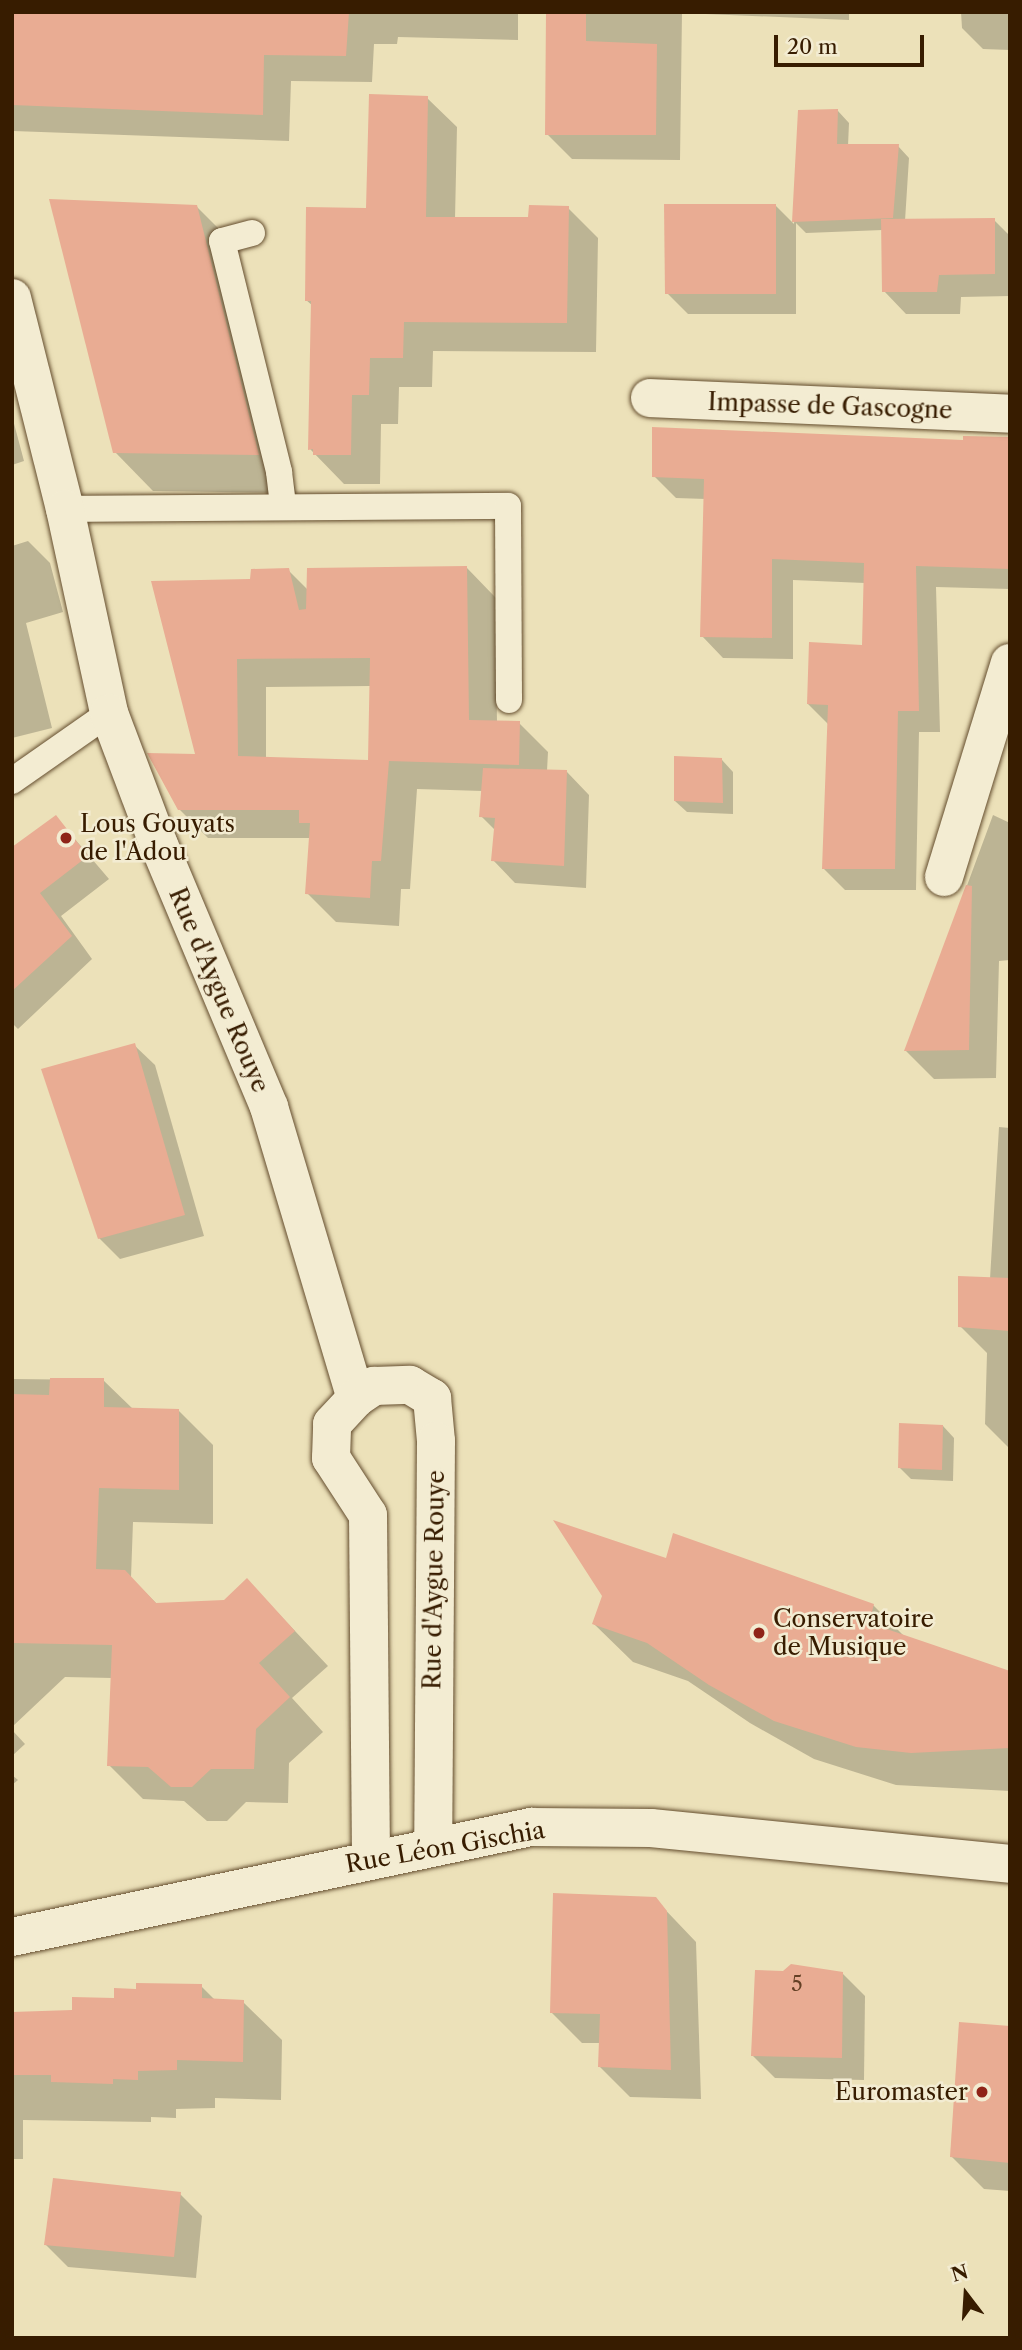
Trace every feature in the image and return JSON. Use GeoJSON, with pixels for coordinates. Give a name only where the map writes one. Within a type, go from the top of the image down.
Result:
{"type":"FeatureCollection","features":[{"type":"Feature","properties":{"kind":"street","name":"Rue d'Aygue Rouye"},"geometry":{"type":"LineString","coordinates":[[12,298],[65,509],[109,713],[159,845],[268,1107],[356,1398]]}},
{"type":"Feature","properties":{"kind":"street","name":"Impasse de Gascogne"},"geometry":{"type":"LineString","coordinates":[[650,398],[1010,414]]}},
{"type":"Feature","properties":{"kind":"street"},"geometry":{"type":"LineString","coordinates":[[944,877],[1010,663]]}},
{"type":"Feature","properties":{"kind":"street","name":"Rue d'Aygue Rouye"},"geometry":{"type":"LineString","coordinates":[[371,1858],[368,1515],[331,1458],[332,1424],[356,1398],[374,1386],[410,1385],[432,1398],[436,1441],[433,1845]]}},
{"type":"Feature","properties":{"kind":"street","name":"Rue Léon Gischia"},"geometry":{"type":"LineString","coordinates":[[12,1937],[371,1858],[531,1827],[651,1828],[1010,1864]]}},
{"type":"Feature","properties":{"kind":"lane"},"geometry":{"type":"LineString","coordinates":[[252,233],[222,241],[279,472],[284,508]]}},
{"type":"Feature","properties":{"kind":"lane"},"geometry":{"type":"LineString","coordinates":[[65,509],[508,506],[509,699]]}},
{"type":"Feature","properties":{"kind":"lane"},"geometry":{"type":"LineString","coordinates":[[12,781],[109,713]]}},
{"type":"Feature","properties":{"kind":"building"},"geometry":{"type":"Polygon","coordinates":[[[12,12],[349,12],[346,56],[264,55],[263,115],[12,105],[12,12]]]}},
{"type":"Feature","properties":{"kind":"building"},"geometry":{"type":"Polygon","coordinates":[[[546,12],[586,12],[586,41],[657,44],[656,135],[545,135],[546,12]]]}},
{"type":"Feature","properties":{"kind":"building"},"geometry":{"type":"Polygon","coordinates":[[[369,94],[428,96],[426,217],[528,217],[529,205],[569,206],[567,323],[404,322],[403,358],[370,358],[369,395],[352,395],[351,455],[313,455],[313,449],[308,450],[311,301],[305,301],[306,207],[366,208],[369,94]]]}},
{"type":"Feature","properties":{"kind":"building"},"geometry":{"type":"Polygon","coordinates":[[[838,109],[837,144],[899,144],[893,218],[792,222],[798,110],[838,109]]]}},
{"type":"Feature","properties":{"kind":"building"},"geometry":{"type":"Polygon","coordinates":[[[49,199],[197,205],[259,455],[113,453],[49,199]]]}},
{"type":"Feature","properties":{"kind":"building"},"geometry":{"type":"Polygon","coordinates":[[[664,204],[776,204],[776,294],[665,294],[664,204]]]}},
{"type":"Feature","properties":{"kind":"building"},"geometry":{"type":"Polygon","coordinates":[[[995,218],[995,274],[939,275],[937,292],[882,292],[881,219],[995,218]]]}},
{"type":"Feature","properties":{"kind":"building"},"geometry":{"type":"Polygon","coordinates":[[[652,427],[963,440],[963,436],[1010,437],[1010,569],[916,566],[919,711],[898,711],[895,869],[822,869],[828,705],[807,704],[809,642],[862,645],[864,563],[772,559],[772,638],[700,637],[704,479],[652,477],[652,427]]]}},
{"type":"Feature","properties":{"kind":"building"},"geometry":{"type":"Polygon","coordinates":[[[467,566],[469,720],[520,721],[519,765],[389,761],[381,861],[372,861],[370,898],[305,894],[310,823],[299,823],[299,810],[178,810],[147,753],[195,754],[151,581],[250,579],[251,569],[289,568],[299,610],[306,609],[307,568],[467,566]],[[370,658],[237,659],[238,756],[368,760],[370,658]]]}},
{"type":"Feature","properties":{"kind":"building"},"geometry":{"type":"Polygon","coordinates":[[[674,756],[722,758],[723,803],[674,801],[674,756]]]}},
{"type":"Feature","properties":{"kind":"building"},"geometry":{"type":"Polygon","coordinates":[[[483,768],[567,770],[564,866],[491,861],[495,818],[479,817],[483,768]]]}},
{"type":"Feature","properties":{"kind":"building"},"geometry":{"type":"Polygon","coordinates":[[[56,815],[88,856],[40,893],[72,936],[12,991],[12,847],[56,815]]]}},
{"type":"Feature","properties":{"kind":"building"},"geometry":{"type":"Polygon","coordinates":[[[966,885],[972,886],[969,1050],[904,1051],[966,885]]]}},
{"type":"Feature","properties":{"kind":"building"},"geometry":{"type":"Polygon","coordinates":[[[135,1043],[185,1215],[98,1239],[41,1069],[135,1043]]]}},
{"type":"Feature","properties":{"kind":"building"},"geometry":{"type":"Polygon","coordinates":[[[958,1276],[1010,1278],[1010,1331],[958,1327],[958,1276]]]}},
{"type":"Feature","properties":{"kind":"building"},"geometry":{"type":"Polygon","coordinates":[[[50,1378],[104,1378],[104,1407],[179,1409],[179,1490],[99,1488],[96,1569],[125,1570],[156,1603],[224,1600],[247,1578],[295,1631],[259,1663],[290,1697],[256,1729],[254,1769],[211,1769],[192,1787],[171,1787],[148,1767],[107,1766],[112,1645],[12,1643],[12,1394],[49,1395],[50,1378]]]}},
{"type":"Feature","properties":{"kind":"building"},"geometry":{"type":"Polygon","coordinates":[[[899,1423],[943,1425],[942,1470],[898,1468],[899,1423]]]}},
{"type":"Feature","properties":{"kind":"building","name":"Conservatoire de Musique"},"geometry":{"type":"Polygon","coordinates":[[[553,1520],[666,1558],[673,1533],[874,1604],[869,1623],[1010,1671],[1010,1748],[911,1753],[856,1747],[774,1721],[709,1685],[647,1643],[592,1624],[602,1596],[553,1520]]]}},
{"type":"Feature","properties":{"kind":"building"},"geometry":{"type":"Polygon","coordinates":[[[553,1893],[656,1897],[667,1911],[671,2070],[598,2067],[600,2014],[550,2013],[553,1893]]]}},
{"type":"Feature","properties":{"kind":"building"},"geometry":{"type":"Polygon","coordinates":[[[791,1964],[843,1972],[842,2058],[751,2056],[755,1970],[783,1971],[791,1964]]]}},
{"type":"Feature","properties":{"kind":"building"},"geometry":{"type":"Polygon","coordinates":[[[136,1983],[202,1984],[202,1998],[244,2000],[243,2062],[177,2060],[177,2070],[138,2071],[138,2080],[113,2079],[113,2084],[51,2082],[51,2075],[12,2075],[12,2012],[72,2010],[72,1997],[114,1998],[114,1988],[136,1989],[136,1983]]]}},
{"type":"Feature","properties":{"kind":"building","name":"Euromaster"},"geometry":{"type":"Polygon","coordinates":[[[959,2022],[1010,2026],[1010,2163],[950,2157],[959,2022]]]}},
{"type":"Feature","properties":{"kind":"building"},"geometry":{"type":"Polygon","coordinates":[[[53,2178],[181,2192],[174,2257],[44,2245],[53,2178]]]}},
{"type":"Feature","properties":{"kind":"place","name":"Lous Gouyats de l'Adou"},"geometry":{"type":"Point","coordinates":[66,838]}},
{"type":"Feature","properties":{"kind":"place","name":"Conservatoire de Musique"},"geometry":{"type":"Point","coordinates":[759,1633]}},
{"type":"Feature","properties":{"kind":"place","name":"Euromaster"},"geometry":{"type":"Point","coordinates":[982,2092]}}]}
